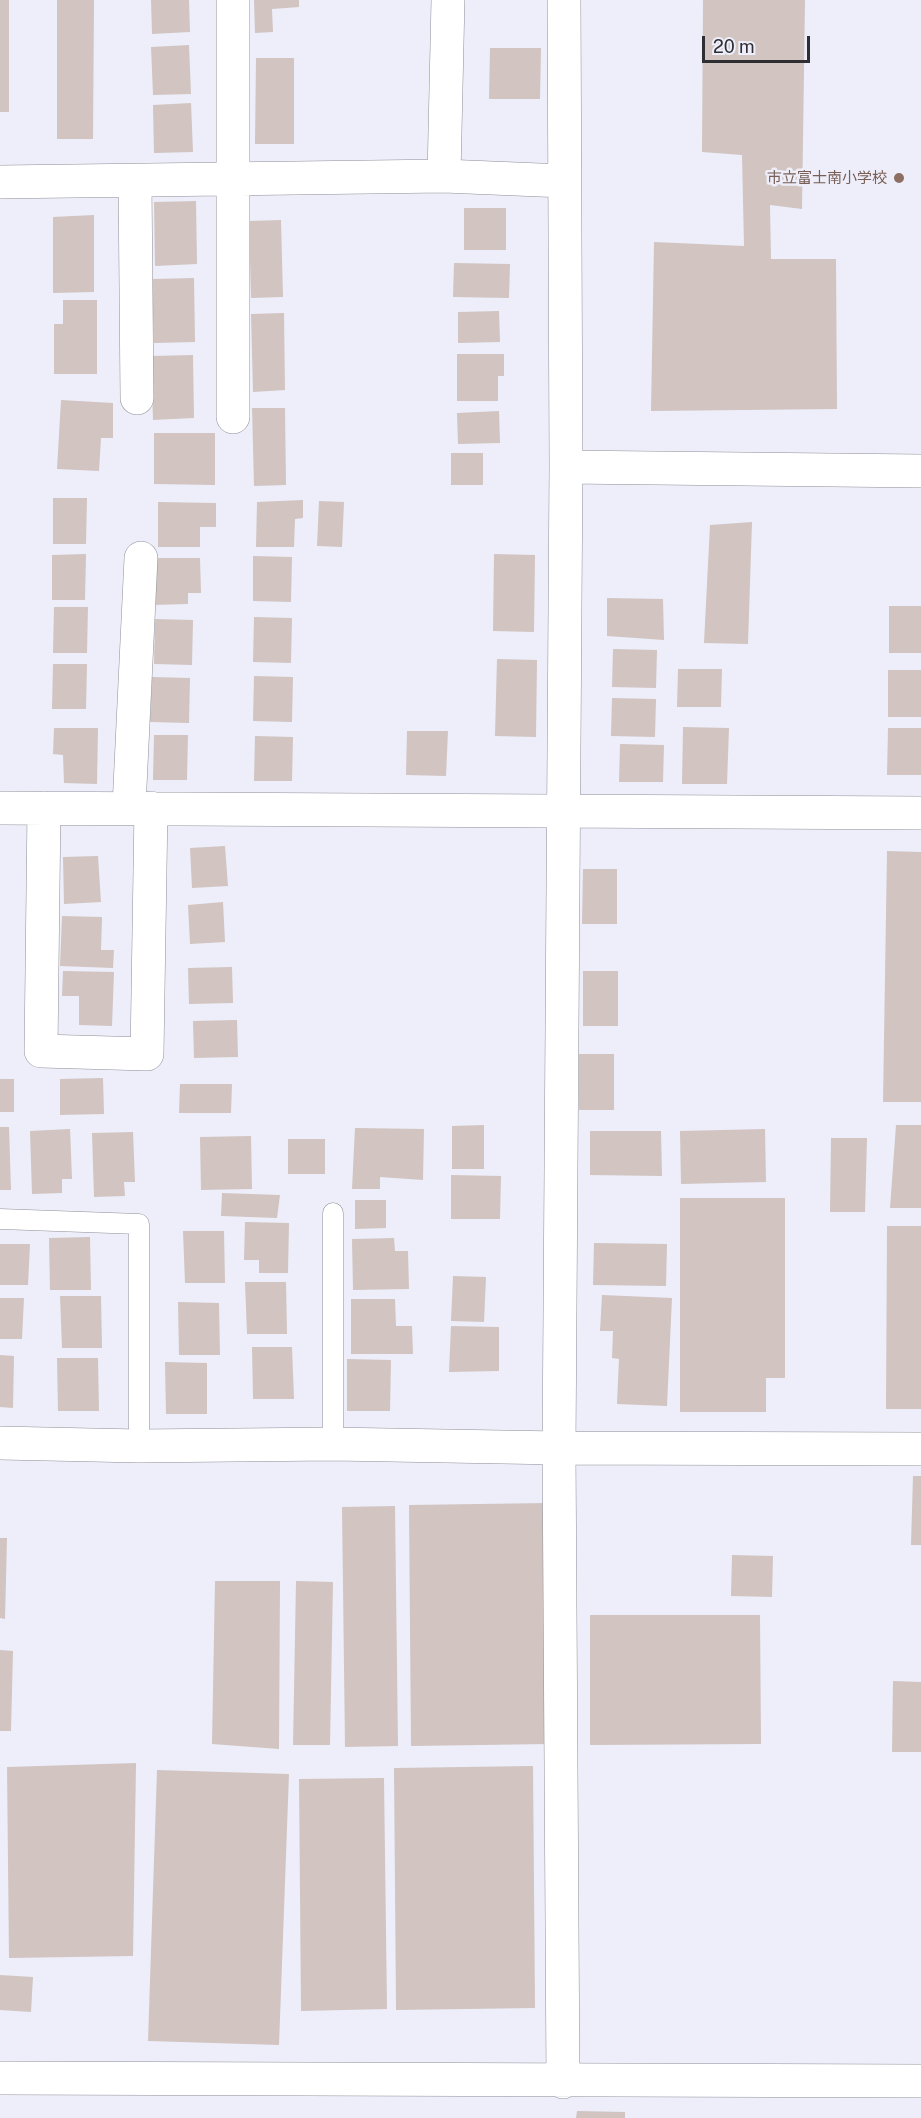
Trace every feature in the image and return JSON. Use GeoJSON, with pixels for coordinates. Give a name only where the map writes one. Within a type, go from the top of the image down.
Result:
{"type":"FeatureCollection","features":[{"type":"Feature","properties":{"kind":"street"},"geometry":{"type":"LineString","coordinates":[[233,0],[233,417]]}},
{"type":"Feature","properties":{"kind":"street"},"geometry":{"type":"LineString","coordinates":[[444,176],[448,0]]}},
{"type":"Feature","properties":{"kind":"street"},"geometry":{"type":"LineString","coordinates":[[563,2082],[558,1448],[566,467],[564,0]]}},
{"type":"Feature","properties":{"kind":"street"},"geometry":{"type":"LineString","coordinates":[[0,182],[135,182],[234,177],[444,176],[564,181]]}},
{"type":"Feature","properties":{"kind":"street"},"geometry":{"type":"LineString","coordinates":[[135,182],[137,398]]}},
{"type":"Feature","properties":{"kind":"street"},"geometry":{"type":"LineString","coordinates":[[566,467],[921,471]]}},
{"type":"Feature","properties":{"kind":"street"},"geometry":{"type":"LineString","coordinates":[[44,808],[41,1051],[147,1054],[140,807],[141,558]]}},
{"type":"Feature","properties":{"kind":"street"},"geometry":{"type":"LineString","coordinates":[[0,808],[921,813]]}},
{"type":"Feature","properties":{"kind":"street"},"geometry":{"type":"LineString","coordinates":[[0,1443],[140,1446],[333,1444],[558,1448],[921,1449]]}},
{"type":"Feature","properties":{"kind":"street"},"geometry":{"type":"LineString","coordinates":[[0,2078],[563,2082],[921,2081]]}},
{"type":"Feature","properties":{"kind":"lane"},"geometry":{"type":"LineString","coordinates":[[333,1213],[333,1444]]}},
{"type":"Feature","properties":{"kind":"lane"},"geometry":{"type":"LineString","coordinates":[[0,1219],[139,1224],[140,1446]]}},
{"type":"Feature","properties":{"kind":"building"},"geometry":{"type":"Polygon","coordinates":[[[0,0],[9,0],[9,112],[0,112],[0,0]]]}},
{"type":"Feature","properties":{"kind":"building"},"geometry":{"type":"Polygon","coordinates":[[[57,0],[94,0],[93,139],[57,139],[57,0]]]}},
{"type":"Feature","properties":{"kind":"building"},"geometry":{"type":"Polygon","coordinates":[[[151,0],[189,0],[190,32],[152,34],[151,0]]]}},
{"type":"Feature","properties":{"kind":"building"},"geometry":{"type":"Polygon","coordinates":[[[254,0],[299,0],[299,7],[272,9],[273,32],[255,33],[254,0]]]}},
{"type":"Feature","properties":{"kind":"building"},"geometry":{"type":"Polygon","coordinates":[[[703,0],[805,0],[802,209],[770,205],[771,259],[836,259],[837,409],[651,411],[654,242],[744,246],[742,155],[702,152],[703,0]]]}},
{"type":"Feature","properties":{"kind":"building"},"geometry":{"type":"Polygon","coordinates":[[[189,45],[191,94],[153,95],[151,47],[189,45]]]}},
{"type":"Feature","properties":{"kind":"building"},"geometry":{"type":"Polygon","coordinates":[[[490,48],[541,48],[540,99],[489,99],[490,48]]]}},
{"type":"Feature","properties":{"kind":"building"},"geometry":{"type":"Polygon","coordinates":[[[256,58],[294,58],[294,144],[255,144],[256,58]]]}},
{"type":"Feature","properties":{"kind":"building"},"geometry":{"type":"Polygon","coordinates":[[[191,103],[193,152],[154,153],[153,105],[191,103]]]}},
{"type":"Feature","properties":{"kind":"building"},"geometry":{"type":"Polygon","coordinates":[[[196,201],[197,264],[155,266],[154,202],[196,201]]]}},
{"type":"Feature","properties":{"kind":"building"},"geometry":{"type":"Polygon","coordinates":[[[464,208],[506,208],[506,250],[464,250],[464,208]]]}},
{"type":"Feature","properties":{"kind":"building"},"geometry":{"type":"Polygon","coordinates":[[[94,215],[94,292],[53,293],[53,217],[94,215]]]}},
{"type":"Feature","properties":{"kind":"building"},"geometry":{"type":"Polygon","coordinates":[[[281,220],[283,297],[251,298],[249,221],[281,220]]]}},
{"type":"Feature","properties":{"kind":"building"},"geometry":{"type":"Polygon","coordinates":[[[454,263],[510,264],[509,298],[453,297],[454,263]]]}},
{"type":"Feature","properties":{"kind":"building"},"geometry":{"type":"Polygon","coordinates":[[[194,278],[195,342],[154,343],[152,279],[194,278]]]}},
{"type":"Feature","properties":{"kind":"building"},"geometry":{"type":"Polygon","coordinates":[[[63,300],[97,300],[97,374],[54,374],[54,324],[63,324],[63,300]]]}},
{"type":"Feature","properties":{"kind":"building"},"geometry":{"type":"Polygon","coordinates":[[[499,311],[500,342],[458,343],[458,312],[499,311]]]}},
{"type":"Feature","properties":{"kind":"building"},"geometry":{"type":"Polygon","coordinates":[[[284,313],[285,390],[253,392],[251,314],[284,313]]]}},
{"type":"Feature","properties":{"kind":"building"},"geometry":{"type":"Polygon","coordinates":[[[457,354],[504,354],[504,376],[498,376],[498,401],[457,401],[457,354]]]}},
{"type":"Feature","properties":{"kind":"building"},"geometry":{"type":"Polygon","coordinates":[[[193,355],[194,418],[153,420],[151,356],[193,355]]]}},
{"type":"Feature","properties":{"kind":"building"},"geometry":{"type":"Polygon","coordinates":[[[61,400],[113,403],[113,438],[101,438],[99,471],[57,469],[61,400]]]}},
{"type":"Feature","properties":{"kind":"building"},"geometry":{"type":"Polygon","coordinates":[[[252,408],[285,408],[286,485],[254,486],[252,408]]]}},
{"type":"Feature","properties":{"kind":"building"},"geometry":{"type":"Polygon","coordinates":[[[499,411],[500,443],[458,444],[457,413],[499,411]]]}},
{"type":"Feature","properties":{"kind":"building"},"geometry":{"type":"Polygon","coordinates":[[[154,433],[215,433],[215,485],[154,484],[154,433]]]}},
{"type":"Feature","properties":{"kind":"building"},"geometry":{"type":"Polygon","coordinates":[[[451,453],[483,453],[483,485],[451,485],[451,453]]]}},
{"type":"Feature","properties":{"kind":"building"},"geometry":{"type":"Polygon","coordinates":[[[53,498],[87,498],[86,544],[53,544],[53,498]]]}},
{"type":"Feature","properties":{"kind":"building"},"geometry":{"type":"Polygon","coordinates":[[[303,500],[303,518],[295,519],[294,547],[256,547],[257,502],[303,500]]]}},
{"type":"Feature","properties":{"kind":"building"},"geometry":{"type":"Polygon","coordinates":[[[319,501],[344,502],[342,547],[317,546],[319,501]]]}},
{"type":"Feature","properties":{"kind":"building"},"geometry":{"type":"Polygon","coordinates":[[[158,502],[216,503],[216,527],[200,527],[200,547],[158,547],[158,502]]]}},
{"type":"Feature","properties":{"kind":"building"},"geometry":{"type":"Polygon","coordinates":[[[752,522],[748,644],[704,643],[710,525],[752,522]]]}},
{"type":"Feature","properties":{"kind":"building"},"geometry":{"type":"Polygon","coordinates":[[[86,554],[85,600],[52,600],[52,555],[86,554]]]}},
{"type":"Feature","properties":{"kind":"building"},"geometry":{"type":"Polygon","coordinates":[[[494,554],[535,555],[534,632],[493,631],[494,554]]]}},
{"type":"Feature","properties":{"kind":"building"},"geometry":{"type":"Polygon","coordinates":[[[253,556],[292,557],[291,602],[253,601],[253,556]]]}},
{"type":"Feature","properties":{"kind":"building"},"geometry":{"type":"Polygon","coordinates":[[[151,558],[200,558],[201,593],[188,593],[188,604],[152,605],[151,558]]]}},
{"type":"Feature","properties":{"kind":"building"},"geometry":{"type":"Polygon","coordinates":[[[607,598],[663,599],[664,640],[607,636],[607,598]]]}},
{"type":"Feature","properties":{"kind":"building"},"geometry":{"type":"Polygon","coordinates":[[[889,606],[921,606],[921,653],[889,653],[889,606]]]}},
{"type":"Feature","properties":{"kind":"building"},"geometry":{"type":"Polygon","coordinates":[[[54,607],[88,607],[87,653],[53,653],[54,607]]]}},
{"type":"Feature","properties":{"kind":"building"},"geometry":{"type":"Polygon","coordinates":[[[254,617],[292,618],[291,663],[253,662],[254,617]]]}},
{"type":"Feature","properties":{"kind":"building"},"geometry":{"type":"Polygon","coordinates":[[[155,619],[193,620],[192,665],[154,664],[155,619]]]}},
{"type":"Feature","properties":{"kind":"building"},"geometry":{"type":"Polygon","coordinates":[[[613,649],[657,650],[656,688],[612,687],[613,649]]]}},
{"type":"Feature","properties":{"kind":"building"},"geometry":{"type":"Polygon","coordinates":[[[497,659],[537,660],[536,737],[495,736],[497,659]]]}},
{"type":"Feature","properties":{"kind":"building"},"geometry":{"type":"Polygon","coordinates":[[[53,664],[87,664],[86,709],[52,709],[53,664]]]}},
{"type":"Feature","properties":{"kind":"building"},"geometry":{"type":"Polygon","coordinates":[[[678,669],[722,669],[721,707],[677,707],[678,669]]]}},
{"type":"Feature","properties":{"kind":"building"},"geometry":{"type":"Polygon","coordinates":[[[888,670],[921,670],[921,717],[888,717],[888,670]]]}},
{"type":"Feature","properties":{"kind":"building"},"geometry":{"type":"Polygon","coordinates":[[[254,676],[293,677],[292,722],[253,721],[254,676]]]}},
{"type":"Feature","properties":{"kind":"building"},"geometry":{"type":"Polygon","coordinates":[[[152,677],[190,678],[189,723],[150,722],[152,677]]]}},
{"type":"Feature","properties":{"kind":"building"},"geometry":{"type":"Polygon","coordinates":[[[612,698],[656,699],[655,737],[611,736],[612,698]]]}},
{"type":"Feature","properties":{"kind":"building"},"geometry":{"type":"Polygon","coordinates":[[[683,727],[729,728],[727,784],[682,784],[683,727]]]}},
{"type":"Feature","properties":{"kind":"building"},"geometry":{"type":"Polygon","coordinates":[[[54,728],[98,728],[97,784],[64,783],[63,755],[53,754],[54,728]]]}},
{"type":"Feature","properties":{"kind":"building"},"geometry":{"type":"Polygon","coordinates":[[[888,728],[921,728],[921,775],[887,775],[888,728]]]}},
{"type":"Feature","properties":{"kind":"building"},"geometry":{"type":"Polygon","coordinates":[[[407,731],[448,731],[446,776],[406,775],[407,731]]]}},
{"type":"Feature","properties":{"kind":"building"},"geometry":{"type":"Polygon","coordinates":[[[154,735],[188,735],[187,780],[153,780],[154,735]]]}},
{"type":"Feature","properties":{"kind":"building"},"geometry":{"type":"Polygon","coordinates":[[[255,736],[293,737],[292,781],[254,781],[255,736]]]}},
{"type":"Feature","properties":{"kind":"building"},"geometry":{"type":"Polygon","coordinates":[[[620,744],[664,745],[663,782],[619,782],[620,744]]]}},
{"type":"Feature","properties":{"kind":"building"},"geometry":{"type":"Polygon","coordinates":[[[225,846],[228,886],[192,888],[190,848],[225,846]]]}},
{"type":"Feature","properties":{"kind":"building"},"geometry":{"type":"Polygon","coordinates":[[[887,851],[921,852],[921,1102],[883,1102],[887,851]]]}},
{"type":"Feature","properties":{"kind":"building"},"geometry":{"type":"Polygon","coordinates":[[[98,856],[101,902],[64,904],[63,857],[98,856]]]}},
{"type":"Feature","properties":{"kind":"building"},"geometry":{"type":"Polygon","coordinates":[[[583,869],[617,869],[617,924],[582,924],[583,869]]]}},
{"type":"Feature","properties":{"kind":"building"},"geometry":{"type":"Polygon","coordinates":[[[223,902],[225,942],[190,944],[188,905],[223,902]]]}},
{"type":"Feature","properties":{"kind":"building"},"geometry":{"type":"Polygon","coordinates":[[[62,916],[102,917],[101,950],[114,950],[113,968],[60,966],[62,916]]]}},
{"type":"Feature","properties":{"kind":"building"},"geometry":{"type":"Polygon","coordinates":[[[232,967],[233,1003],[189,1004],[188,968],[232,967]]]}},
{"type":"Feature","properties":{"kind":"building"},"geometry":{"type":"Polygon","coordinates":[[[63,971],[114,972],[112,1026],[79,1025],[79,996],[62,996],[63,971]]]}},
{"type":"Feature","properties":{"kind":"building"},"geometry":{"type":"Polygon","coordinates":[[[583,971],[618,971],[618,1026],[583,1026],[583,971]]]}},
{"type":"Feature","properties":{"kind":"building"},"geometry":{"type":"Polygon","coordinates":[[[237,1020],[238,1057],[194,1058],[193,1021],[237,1020]]]}},
{"type":"Feature","properties":{"kind":"building"},"geometry":{"type":"Polygon","coordinates":[[[579,1054],[614,1054],[614,1110],[579,1110],[579,1054]]]}},
{"type":"Feature","properties":{"kind":"building"},"geometry":{"type":"Polygon","coordinates":[[[103,1078],[104,1114],[60,1115],[60,1079],[103,1078]]]}},
{"type":"Feature","properties":{"kind":"building"},"geometry":{"type":"Polygon","coordinates":[[[0,1079],[14,1079],[14,1112],[0,1112],[0,1079]]]}},
{"type":"Feature","properties":{"kind":"building"},"geometry":{"type":"Polygon","coordinates":[[[180,1084],[232,1084],[231,1113],[179,1113],[180,1084]]]}},
{"type":"Feature","properties":{"kind":"building"},"geometry":{"type":"Polygon","coordinates":[[[484,1125],[484,1169],[452,1169],[452,1126],[484,1125]]]}},
{"type":"Feature","properties":{"kind":"building"},"geometry":{"type":"Polygon","coordinates":[[[896,1125],[921,1125],[921,1208],[890,1208],[896,1125]]]}},
{"type":"Feature","properties":{"kind":"building"},"geometry":{"type":"Polygon","coordinates":[[[0,1127],[9,1127],[11,1190],[0,1190],[0,1127]]]}},
{"type":"Feature","properties":{"kind":"building"},"geometry":{"type":"Polygon","coordinates":[[[355,1128],[424,1129],[423,1180],[380,1177],[380,1189],[352,1189],[355,1128]]]}},
{"type":"Feature","properties":{"kind":"building"},"geometry":{"type":"Polygon","coordinates":[[[70,1129],[72,1179],[62,1179],[62,1193],[32,1194],[30,1131],[70,1129]]]}},
{"type":"Feature","properties":{"kind":"building"},"geometry":{"type":"Polygon","coordinates":[[[765,1129],[766,1182],[681,1184],[680,1131],[765,1129]]]}},
{"type":"Feature","properties":{"kind":"building"},"geometry":{"type":"Polygon","coordinates":[[[590,1131],[661,1131],[662,1176],[590,1175],[590,1131]]]}},
{"type":"Feature","properties":{"kind":"building"},"geometry":{"type":"Polygon","coordinates":[[[133,1132],[135,1182],[124,1182],[125,1196],[94,1197],[92,1133],[133,1132]]]}},
{"type":"Feature","properties":{"kind":"building"},"geometry":{"type":"Polygon","coordinates":[[[251,1136],[252,1189],[201,1190],[200,1137],[251,1136]]]}},
{"type":"Feature","properties":{"kind":"building"},"geometry":{"type":"Polygon","coordinates":[[[831,1138],[867,1138],[865,1212],[830,1212],[831,1138]]]}},
{"type":"Feature","properties":{"kind":"building"},"geometry":{"type":"Polygon","coordinates":[[[288,1139],[325,1139],[325,1174],[288,1174],[288,1139]]]}},
{"type":"Feature","properties":{"kind":"building"},"geometry":{"type":"Polygon","coordinates":[[[451,1175],[501,1176],[500,1219],[451,1219],[451,1175]]]}},
{"type":"Feature","properties":{"kind":"building"},"geometry":{"type":"Polygon","coordinates":[[[222,1193],[280,1195],[277,1218],[221,1216],[222,1193]]]}},
{"type":"Feature","properties":{"kind":"building"},"geometry":{"type":"Polygon","coordinates":[[[680,1198],[785,1198],[785,1378],[766,1378],[766,1412],[680,1412],[680,1198]]]}},
{"type":"Feature","properties":{"kind":"building"},"geometry":{"type":"Polygon","coordinates":[[[355,1200],[386,1200],[386,1228],[355,1229],[355,1200]]]}},
{"type":"Feature","properties":{"kind":"building"},"geometry":{"type":"Polygon","coordinates":[[[245,1222],[289,1223],[288,1273],[259,1273],[259,1260],[244,1260],[245,1222]]]}},
{"type":"Feature","properties":{"kind":"building"},"geometry":{"type":"Polygon","coordinates":[[[887,1226],[921,1226],[921,1409],[886,1409],[887,1226]]]}},
{"type":"Feature","properties":{"kind":"building"},"geometry":{"type":"Polygon","coordinates":[[[183,1231],[224,1231],[225,1283],[185,1283],[183,1231]]]}},
{"type":"Feature","properties":{"kind":"building"},"geometry":{"type":"Polygon","coordinates":[[[90,1237],[91,1290],[50,1290],[49,1238],[90,1237]]]}},
{"type":"Feature","properties":{"kind":"building"},"geometry":{"type":"Polygon","coordinates":[[[394,1238],[395,1251],[408,1251],[409,1289],[353,1290],[352,1239],[394,1238]]]}},
{"type":"Feature","properties":{"kind":"building"},"geometry":{"type":"Polygon","coordinates":[[[594,1243],[667,1244],[666,1286],[593,1285],[594,1243]]]}},
{"type":"Feature","properties":{"kind":"building"},"geometry":{"type":"Polygon","coordinates":[[[0,1244],[30,1244],[28,1285],[0,1285],[0,1244]]]}},
{"type":"Feature","properties":{"kind":"building"},"geometry":{"type":"Polygon","coordinates":[[[453,1276],[486,1277],[484,1322],[451,1321],[453,1276]]]}},
{"type":"Feature","properties":{"kind":"building"},"geometry":{"type":"Polygon","coordinates":[[[245,1282],[286,1282],[287,1334],[247,1334],[245,1282]]]}},
{"type":"Feature","properties":{"kind":"building"},"geometry":{"type":"Polygon","coordinates":[[[602,1295],[672,1298],[667,1406],[617,1404],[619,1359],[612,1358],[613,1331],[600,1331],[602,1295]]]}},
{"type":"Feature","properties":{"kind":"building"},"geometry":{"type":"Polygon","coordinates":[[[60,1296],[101,1296],[102,1348],[62,1348],[60,1296]]]}},
{"type":"Feature","properties":{"kind":"building"},"geometry":{"type":"Polygon","coordinates":[[[0,1298],[24,1298],[22,1339],[0,1339],[0,1298]]]}},
{"type":"Feature","properties":{"kind":"building"},"geometry":{"type":"Polygon","coordinates":[[[351,1299],[395,1299],[396,1326],[412,1326],[413,1354],[351,1354],[351,1299]]]}},
{"type":"Feature","properties":{"kind":"building"},"geometry":{"type":"Polygon","coordinates":[[[178,1302],[219,1303],[220,1355],[179,1355],[178,1302]]]}},
{"type":"Feature","properties":{"kind":"building"},"geometry":{"type":"Polygon","coordinates":[[[451,1326],[499,1327],[499,1371],[449,1372],[451,1326]]]}},
{"type":"Feature","properties":{"kind":"building"},"geometry":{"type":"Polygon","coordinates":[[[252,1347],[292,1347],[294,1399],[253,1399],[252,1347]]]}},
{"type":"Feature","properties":{"kind":"building"},"geometry":{"type":"Polygon","coordinates":[[[0,1355],[14,1356],[13,1408],[0,1407],[0,1355]]]}},
{"type":"Feature","properties":{"kind":"building"},"geometry":{"type":"Polygon","coordinates":[[[57,1358],[98,1358],[99,1411],[58,1411],[57,1358]]]}},
{"type":"Feature","properties":{"kind":"building"},"geometry":{"type":"Polygon","coordinates":[[[347,1359],[391,1360],[390,1411],[347,1411],[347,1359]]]}},
{"type":"Feature","properties":{"kind":"building"},"geometry":{"type":"Polygon","coordinates":[[[165,1362],[207,1363],[207,1414],[166,1414],[165,1362]]]}},
{"type":"Feature","properties":{"kind":"building"},"geometry":{"type":"Polygon","coordinates":[[[913,1476],[921,1476],[921,1545],[911,1545],[913,1476]]]}},
{"type":"Feature","properties":{"kind":"building"},"geometry":{"type":"Polygon","coordinates":[[[548,1503],[550,1744],[411,1746],[409,1505],[548,1503]]]}},
{"type":"Feature","properties":{"kind":"building"},"geometry":{"type":"Polygon","coordinates":[[[395,1506],[398,1746],[345,1747],[342,1507],[395,1506]]]}},
{"type":"Feature","properties":{"kind":"building"},"geometry":{"type":"Polygon","coordinates":[[[0,1538],[7,1538],[5,1619],[0,1618],[0,1538]]]}},
{"type":"Feature","properties":{"kind":"building"},"geometry":{"type":"Polygon","coordinates":[[[732,1555],[773,1556],[772,1597],[731,1596],[732,1555]]]}},
{"type":"Feature","properties":{"kind":"building"},"geometry":{"type":"Polygon","coordinates":[[[215,1581],[280,1581],[279,1749],[212,1744],[215,1581]]]}},
{"type":"Feature","properties":{"kind":"building"},"geometry":{"type":"Polygon","coordinates":[[[296,1581],[333,1582],[330,1745],[293,1745],[296,1581]]]}},
{"type":"Feature","properties":{"kind":"building"},"geometry":{"type":"Polygon","coordinates":[[[590,1615],[760,1615],[761,1744],[590,1745],[590,1615]]]}},
{"type":"Feature","properties":{"kind":"building"},"geometry":{"type":"Polygon","coordinates":[[[0,1650],[13,1651],[11,1731],[0,1731],[0,1650]]]}},
{"type":"Feature","properties":{"kind":"building"},"geometry":{"type":"Polygon","coordinates":[[[893,1681],[921,1682],[921,1752],[892,1752],[893,1681]]]}},
{"type":"Feature","properties":{"kind":"building"},"geometry":{"type":"Polygon","coordinates":[[[136,1763],[133,1956],[9,1958],[7,1767],[136,1763]]]}},
{"type":"Feature","properties":{"kind":"building"},"geometry":{"type":"Polygon","coordinates":[[[533,1766],[535,2008],[396,2010],[394,1768],[533,1766]]]}},
{"type":"Feature","properties":{"kind":"building"},"geometry":{"type":"Polygon","coordinates":[[[157,1770],[289,1774],[279,2045],[148,2041],[157,1770]]]}},
{"type":"Feature","properties":{"kind":"building"},"geometry":{"type":"Polygon","coordinates":[[[384,1778],[387,2009],[301,2011],[299,1779],[384,1778]]]}},
{"type":"Feature","properties":{"kind":"building"},"geometry":{"type":"Polygon","coordinates":[[[0,1975],[33,1977],[31,2012],[0,2010],[0,1975]]]}},
{"type":"Feature","properties":{"kind":"building"},"geometry":{"type":"Polygon","coordinates":[[[577,2111],[625,2112],[625,2118],[576,2118],[577,2111]]]}},
{"type":"Feature","properties":{"kind":"place","name":"市立富士南小学校"},"geometry":{"type":"Point","coordinates":[899,178]}}]}
